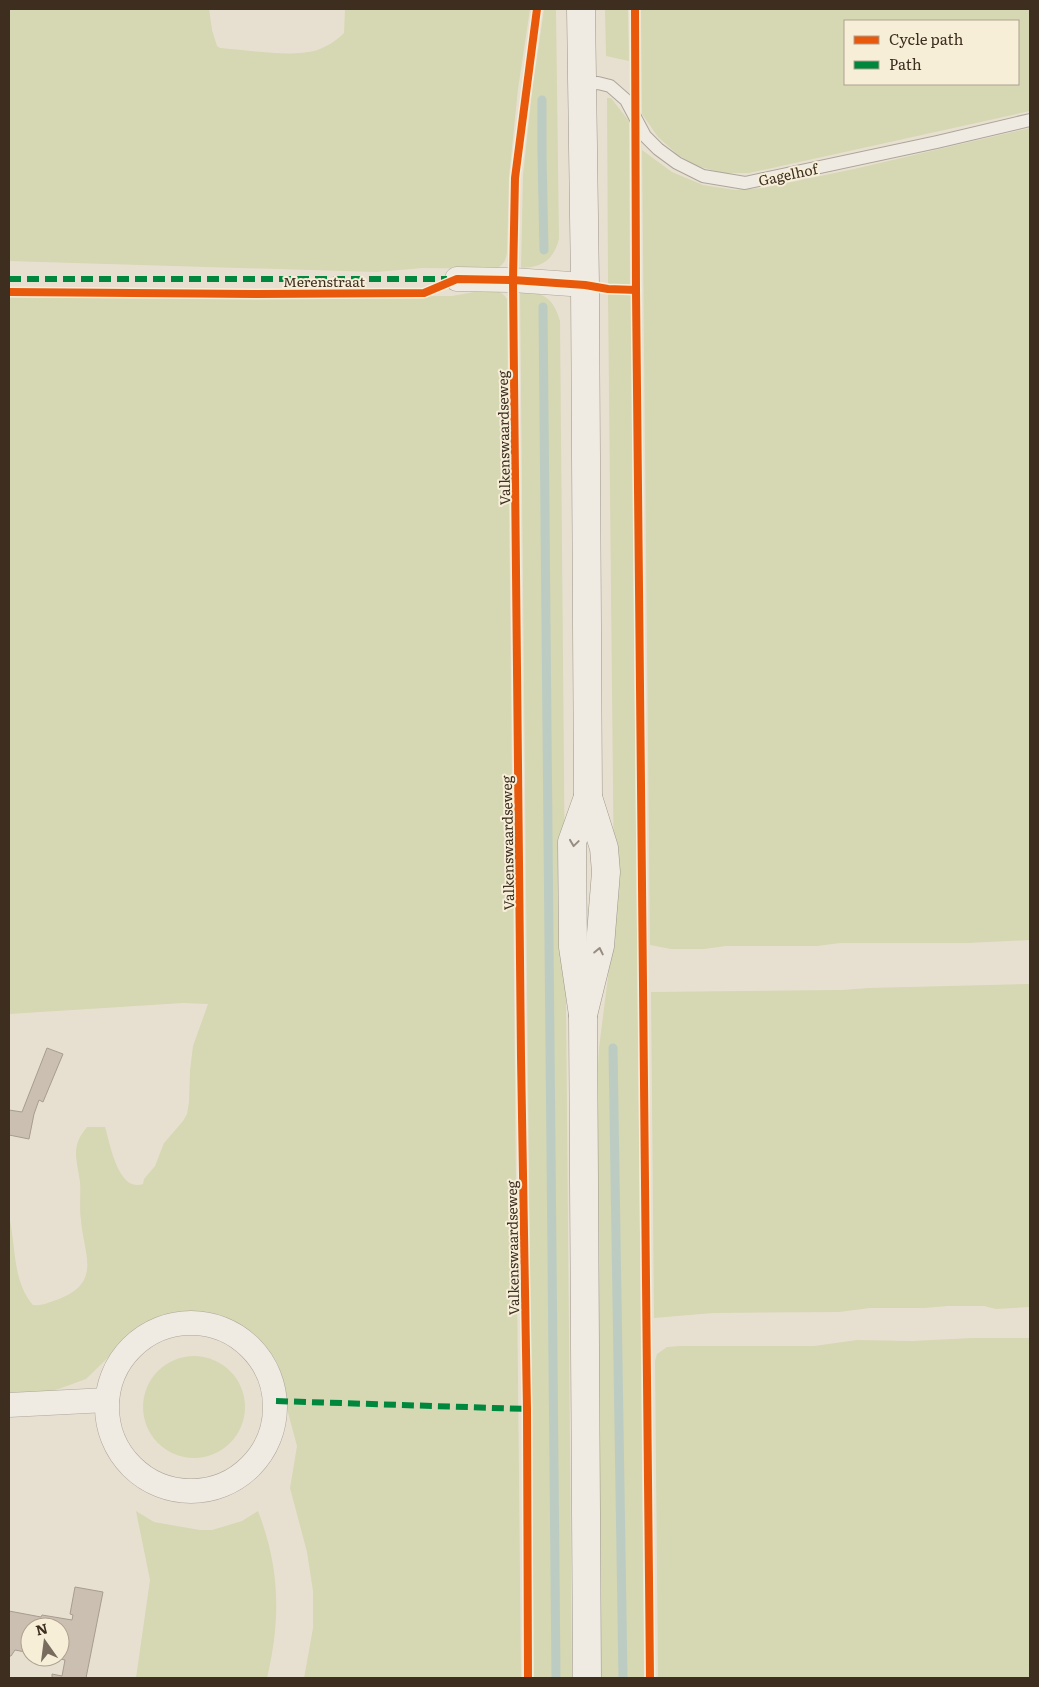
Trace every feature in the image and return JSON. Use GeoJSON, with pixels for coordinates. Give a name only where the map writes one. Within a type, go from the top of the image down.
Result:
{"type":"FeatureCollection","features":[{"type":"Feature","properties":{"kind":"main road"},"geometry":{"type":"LineString","coordinates":[[581,9],[585,284],[588,797],[572,842],[574,948],[583,1015],[587,1678]]}},
{"type":"Feature","properties":{"kind":"street"},"geometry":{"type":"LineString","coordinates":[[457,279],[585,284]]}},
{"type":"Feature","properties":{"kind":"street"},"geometry":{"type":"LineString","coordinates":[[192,1322],[217,1326],[240,1337],[258,1355],[270,1376],[276,1401],[275,1421],[270,1440],[260,1457],[243,1475],[222,1486],[198,1492],[173,1490],[150,1482],[131,1467],[116,1447],[108,1424],[107,1400],[112,1376],[126,1354],[144,1337],[167,1326],[192,1322]]}},
{"type":"Feature","properties":{"kind":"street"},"geometry":{"type":"LineString","coordinates":[[9,1406],[107,1400]]}},
{"type":"Feature","properties":{"kind":"lane","name":"Gagelhof"},"geometry":{"type":"LineString","coordinates":[[582,84],[598,83],[610,86],[626,100],[645,136],[658,149],[677,163],[703,176],[745,183],[1030,120]]}},
{"type":"Feature","properties":{"kind":"green space"},"geometry":{"type":"Polygon","coordinates":[[[9,9],[209,9],[212,30],[217,46],[220,48],[268,53],[304,53],[318,50],[330,44],[344,33],[345,9],[530,9],[518,89],[509,177],[507,252],[505,261],[495,269],[423,268],[376,272],[9,261],[9,9]]]}},
{"type":"Feature","properties":{"kind":"green space"},"geometry":{"type":"Polygon","coordinates":[[[544,9],[556,9],[559,239],[557,247],[550,258],[541,264],[521,268],[523,175],[544,9]]]}},
{"type":"Feature","properties":{"kind":"green space"},"geometry":{"type":"Polygon","coordinates":[[[605,9],[628,9],[629,61],[606,56],[605,9]]]}},
{"type":"Feature","properties":{"kind":"green space"},"geometry":{"type":"Polygon","coordinates":[[[641,9],[1030,9],[1030,111],[749,173],[723,173],[697,166],[678,155],[658,137],[642,114],[641,9]]]}},
{"type":"Feature","properties":{"kind":"green space"},"geometry":{"type":"Polygon","coordinates":[[[607,98],[611,98],[629,121],[630,285],[608,285],[607,98]]]}},
{"type":"Feature","properties":{"kind":"green space"},"geometry":{"type":"Polygon","coordinates":[[[1030,128],[1030,940],[968,943],[840,943],[817,946],[726,946],[704,949],[671,949],[650,945],[642,150],[672,172],[703,185],[735,190],[763,188],[854,169],[1030,128]]]}},
{"type":"Feature","properties":{"kind":"green space"},"geometry":{"type":"Polygon","coordinates":[[[520,289],[541,295],[550,301],[560,321],[572,1678],[534,1678],[520,289]]]}},
{"type":"Feature","properties":{"kind":"green space"},"geometry":{"type":"Polygon","coordinates":[[[485,290],[498,291],[507,299],[521,1678],[304,1678],[313,1628],[313,1591],[307,1552],[290,1488],[297,1446],[283,1394],[282,1377],[275,1359],[258,1340],[224,1317],[188,1312],[157,1320],[130,1336],[86,1379],[42,1395],[9,1395],[9,1216],[18,1274],[21,1285],[33,1305],[59,1299],[72,1292],[81,1284],[86,1276],[87,1256],[80,1216],[80,1182],[76,1160],[78,1141],[87,1127],[105,1127],[116,1165],[121,1174],[134,1185],[143,1184],[144,1179],[155,1166],[164,1143],[187,1114],[193,1046],[208,1004],[183,1003],[9,1014],[9,296],[191,298],[452,296],[485,290]]]}},
{"type":"Feature","properties":{"kind":"green space"},"geometry":{"type":"Polygon","coordinates":[[[631,293],[644,1678],[601,1678],[597,1080],[599,1048],[612,945],[614,888],[608,294],[631,293]]]}},
{"type":"Feature","properties":{"kind":"green space"},"geometry":{"type":"Polygon","coordinates":[[[1030,984],[1030,1307],[996,1309],[984,1306],[870,1308],[839,1312],[713,1313],[654,1318],[651,992],[842,990],[1030,984]]]}},
{"type":"Feature","properties":{"kind":"green space"},"geometry":{"type":"Polygon","coordinates":[[[1030,1338],[1030,1678],[658,1678],[655,1361],[657,1354],[667,1347],[680,1346],[814,1346],[857,1340],[912,1341],[1030,1338]]]}},
{"type":"Feature","properties":{"kind":"green space"},"geometry":{"type":"Polygon","coordinates":[[[194,1356],[204,1357],[223,1364],[237,1378],[244,1397],[244,1417],[237,1436],[223,1450],[204,1457],[194,1458],[184,1457],[165,1450],[151,1436],[144,1417],[143,1407],[144,1397],[151,1378],[165,1364],[184,1357],[194,1356]]]}},
{"type":"Feature","properties":{"kind":"green space"},"geometry":{"type":"Polygon","coordinates":[[[136,1511],[154,1522],[200,1530],[212,1530],[242,1521],[258,1511],[271,1553],[276,1594],[275,1635],[267,1678],[136,1678],[150,1580],[136,1511]]]}},
{"type":"Feature","properties":{"kind":"building"},"geometry":{"type":"Polygon","coordinates":[[[47,1048],[63,1054],[43,1102],[39,1100],[29,1139],[9,1135],[9,1110],[22,1112],[47,1048]]]}},
{"type":"Feature","properties":{"kind":"building"},"geometry":{"type":"Polygon","coordinates":[[[75,1587],[103,1592],[86,1678],[52,1678],[52,1674],[62,1676],[64,1667],[70,1667],[70,1620],[72,1620],[73,1615],[70,1614],[75,1587]]]}},
{"type":"Feature","properties":{"kind":"building"},"geometry":{"type":"Polygon","coordinates":[[[9,1611],[41,1617],[20,1617],[20,1651],[15,1650],[11,1656],[9,1656],[9,1611]]]}},
{"type":"Feature","properties":{"kind":"waterway"},"geometry":{"type":"LineString","coordinates":[[542,100],[544,250]]}},
{"type":"Feature","properties":{"kind":"waterway"},"geometry":{"type":"LineString","coordinates":[[543,307],[556,1678]]}},
{"type":"Feature","properties":{"kind":"waterway"},"geometry":{"type":"LineString","coordinates":[[613,1048],[623,1678]]}},
{"type":"Feature","properties":{"kind":"marked path"},"geometry":{"type":"LineString","coordinates":[[9,279],[447,279]]}},
{"type":"Feature","properties":{"kind":"marked path"},"geometry":{"type":"LineString","coordinates":[[276,1401],[527,1409]]}},
{"type":"Feature","properties":{"kind":"cycle path","name":"Valkenswaardseweg"},"geometry":{"type":"LineString","coordinates":[[528,1678],[527,1409],[521,1057],[513,280],[515,178],[537,9]]}},
{"type":"Feature","properties":{"kind":"cycle path"},"geometry":{"type":"LineString","coordinates":[[635,9],[636,290],[650,1678]]}},
{"type":"Feature","properties":{"kind":"cycle path","name":"Merenstraat"},"geometry":{"type":"LineString","coordinates":[[9,292],[424,293],[457,279],[513,280],[636,290]]}}]}
